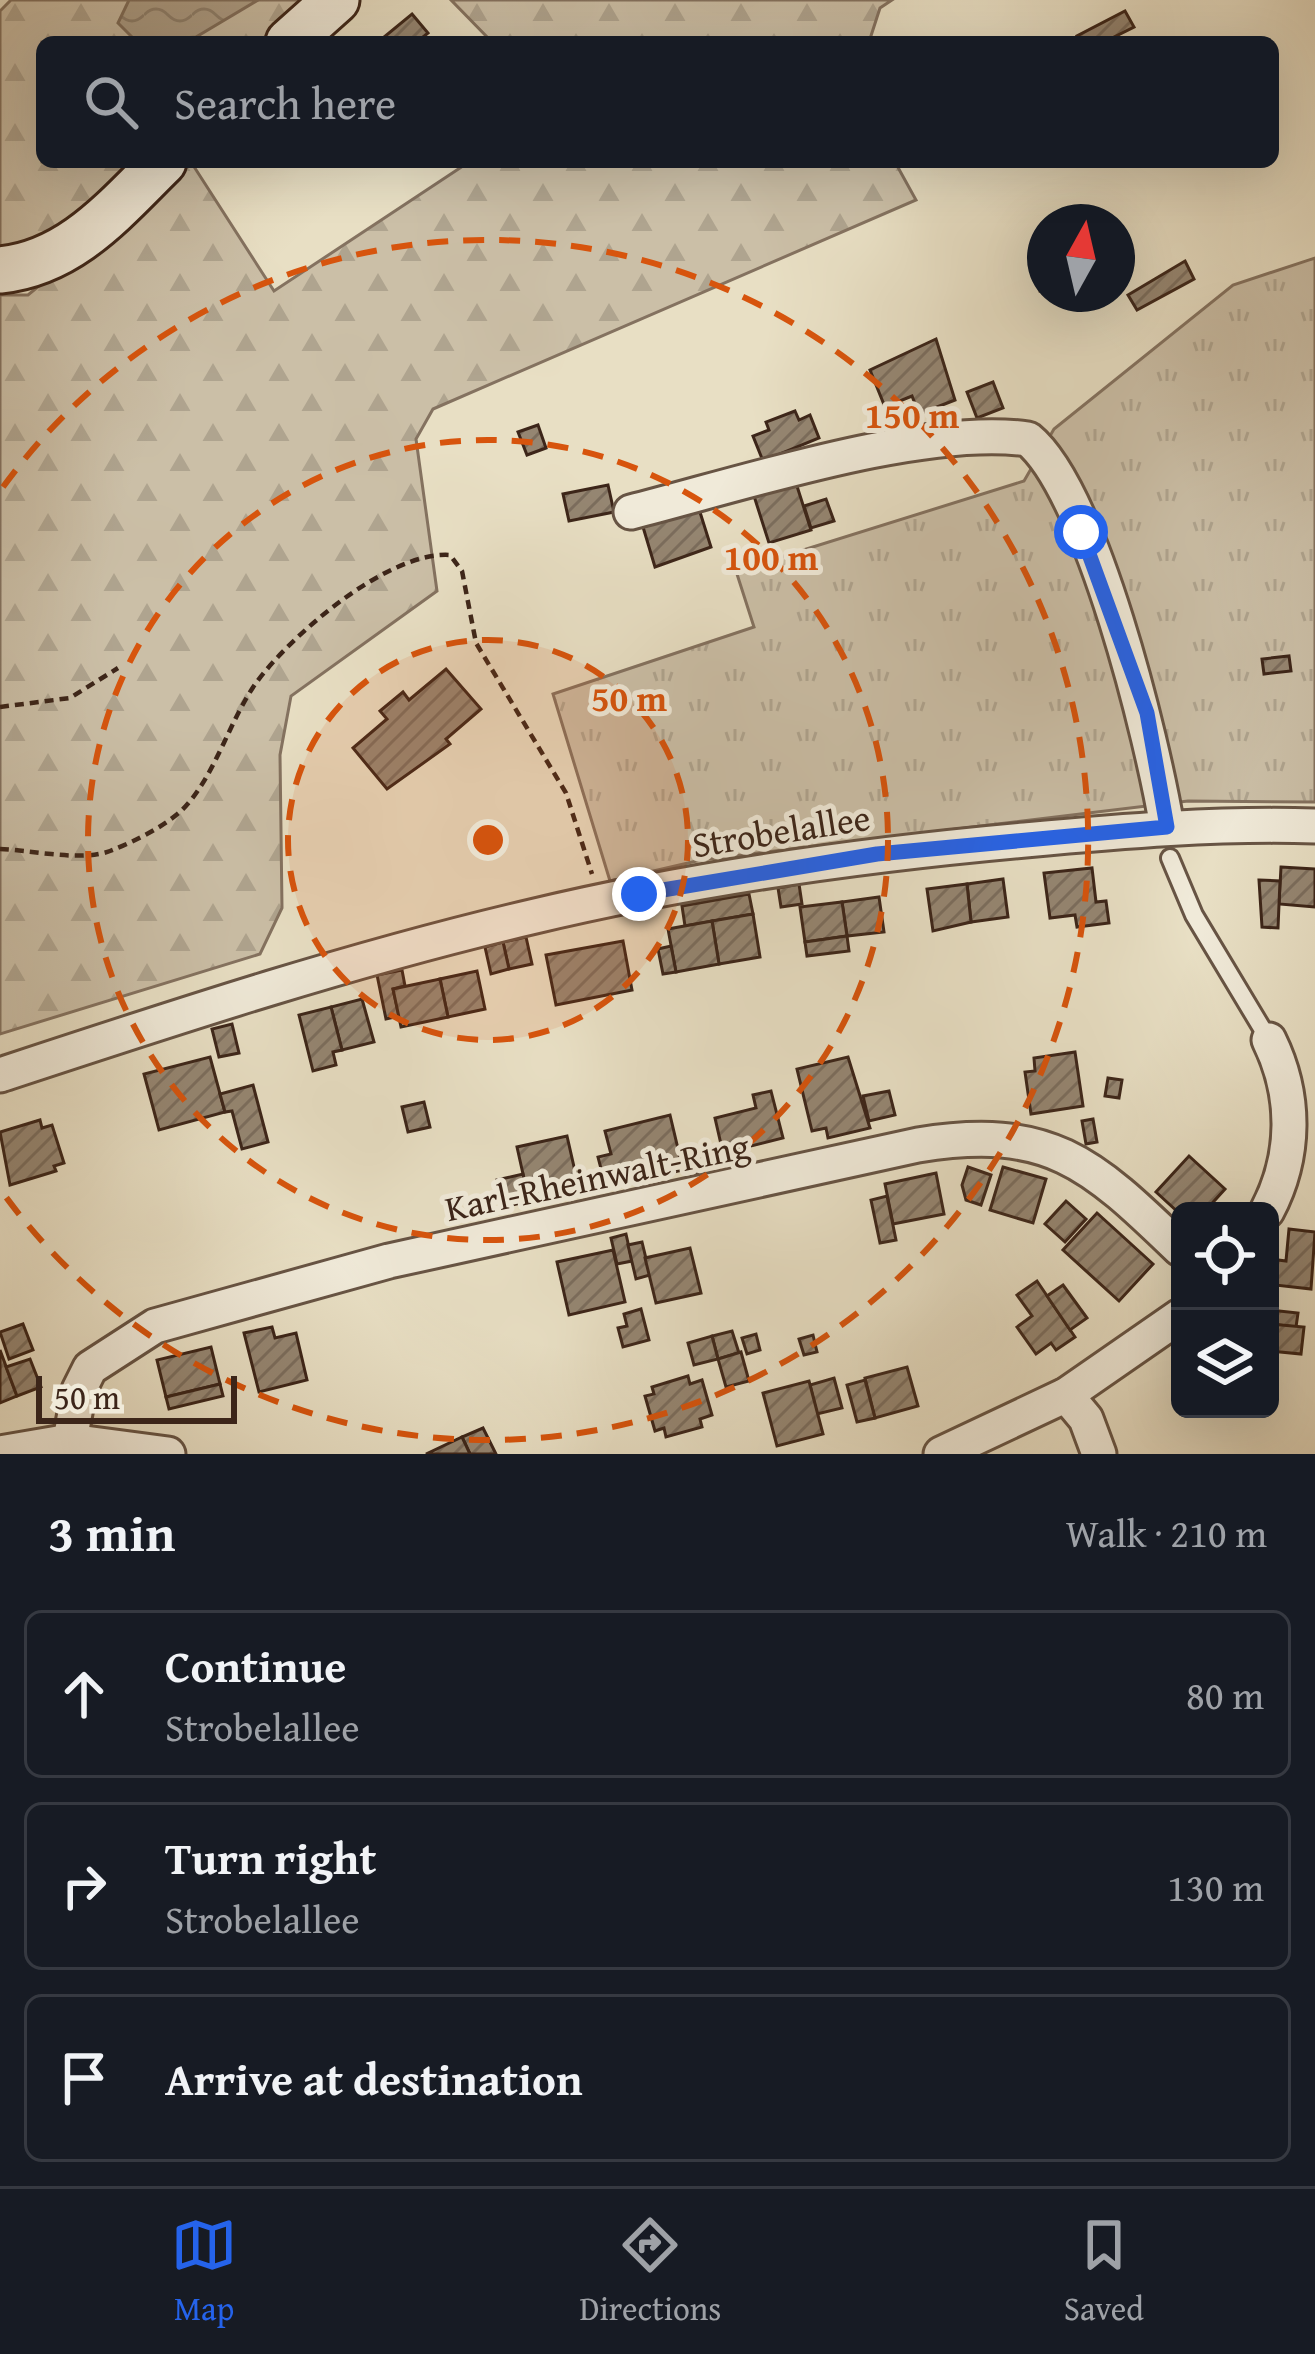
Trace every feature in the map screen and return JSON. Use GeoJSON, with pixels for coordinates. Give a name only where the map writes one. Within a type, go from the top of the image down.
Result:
{"type":"FeatureCollection","features":[{"type":"Feature","properties":{"kind":"street"},"geometry":{"type":"LineString","coordinates":[[296,36],[336,0]]}},
{"type":"Feature","properties":{"kind":"street"},"geometry":{"type":"LineString","coordinates":[[0,270],[36,264],[88,236],[157,168]]}},
{"type":"Feature","properties":{"kind":"street"},"geometry":{"type":"LineString","coordinates":[[631,512],[854,458],[989,436],[1028,440],[1048,460],[1062,487],[1127,652],[1147,713],[1169,843]]}},
{"type":"Feature","properties":{"kind":"street","name":"Strobelallee"},"geometry":{"type":"LineString","coordinates":[[0,1075],[344,965],[601,902],[877,854],[1169,843],[1315,826]]}},
{"type":"Feature","properties":{"kind":"street"},"geometry":{"type":"LineString","coordinates":[[1269,1040],[1285,1078],[1290,1120],[1282,1173],[1271,1202]]}},
{"type":"Feature","properties":{"kind":"street","name":"Karl-Rheinwalt-Ring"},"geometry":{"type":"LineString","coordinates":[[70,1442],[79,1390],[90,1368],[155,1326],[388,1261],[918,1145],[994,1136],[1058,1151],[1130,1200],[1171,1240]]}},
{"type":"Feature","properties":{"kind":"street"},"geometry":{"type":"LineString","coordinates":[[941,1454],[1066,1395],[1171,1322]]}},
{"type":"Feature","properties":{"kind":"street"},"geometry":{"type":"LineString","coordinates":[[1066,1395],[1086,1419],[1099,1454]]}},
{"type":"Feature","properties":{"kind":"street"},"geometry":{"type":"LineString","coordinates":[[0,1453],[70,1442],[168,1454]]}},
{"type":"Feature","properties":{"kind":"lane"},"geometry":{"type":"LineString","coordinates":[[1169,843],[1194,915],[1269,1040]]}},
{"type":"Feature","properties":{"kind":"path"},"geometry":{"type":"LineString","coordinates":[[0,849],[104,853],[163,822],[182,809],[257,681],[302,637],[352,593],[399,566],[450,555],[462,571],[476,643],[566,793],[601,902]]}},
{"type":"Feature","properties":{"kind":"path"},"geometry":{"type":"LineString","coordinates":[[0,707],[70,698],[118,668]]}},
{"type":"Feature","properties":{"kind":"green space"},"geometry":{"type":"Polygon","coordinates":[[[11,0],[311,0],[270,36],[36,36],[36,168],[135,168],[70,230],[0,250],[0,11],[11,0]]]}},
{"type":"Feature","properties":{"kind":"green space"},"geometry":{"type":"Polygon","coordinates":[[[451,0],[892,0],[880,8],[871,36],[486,36],[451,0]]]}},
{"type":"Feature","properties":{"kind":"green space"},"geometry":{"type":"Polygon","coordinates":[[[184,168],[195,168],[274,291],[460,168],[898,168],[916,200],[433,409],[416,439],[437,591],[291,696],[280,755],[282,908],[260,954],[0,1034],[0,295],[28,295],[184,168]]]}},
{"type":"Feature","properties":{"kind":"green space"},"geometry":{"type":"Polygon","coordinates":[[[1315,258],[1315,802],[1188,801],[701,860],[610,881],[553,694],[754,627],[736,571],[1024,481],[1054,429],[1233,285],[1315,258]]]}},
{"type":"Feature","properties":{"kind":"water"},"geometry":{"type":"Polygon","coordinates":[[[129,0],[258,0],[198,36],[131,36],[118,23],[129,0]]]}},
{"type":"Feature","properties":{"kind":"building"},"geometry":{"type":"Polygon","coordinates":[[[1125,11],[1134,27],[1116,36],[1077,36],[1125,11]]]}},
{"type":"Feature","properties":{"kind":"building"},"geometry":{"type":"Polygon","coordinates":[[[412,14],[428,33],[424,36],[385,36],[412,14]]]}},
{"type":"Feature","properties":{"kind":"building"},"geometry":{"type":"Polygon","coordinates":[[[1185,261],[1194,279],[1137,310],[1135,291],[1185,261]]]}},
{"type":"Feature","properties":{"kind":"building"},"geometry":{"type":"Polygon","coordinates":[[[936,339],[955,400],[919,414],[912,396],[885,407],[870,370],[936,339]]]}},
{"type":"Feature","properties":{"kind":"building"},"geometry":{"type":"Polygon","coordinates":[[[993,382],[1003,408],[977,418],[967,392],[993,382]]]}},
{"type":"Feature","properties":{"kind":"building"},"geometry":{"type":"Polygon","coordinates":[[[795,411],[799,420],[810,415],[819,438],[763,461],[753,436],[769,430],[766,422],[795,411]]]}},
{"type":"Feature","properties":{"kind":"building"},"geometry":{"type":"Polygon","coordinates":[[[538,425],[546,448],[527,455],[518,432],[538,425]]]}},
{"type":"Feature","properties":{"kind":"building"},"geometry":{"type":"Polygon","coordinates":[[[796,483],[811,530],[769,543],[754,496],[796,483]]]}},
{"type":"Feature","properties":{"kind":"building"},"geometry":{"type":"Polygon","coordinates":[[[608,485],[614,512],[569,521],[563,494],[608,485]]]}},
{"type":"Feature","properties":{"kind":"building"},"geometry":{"type":"Polygon","coordinates":[[[826,499],[834,521],[811,528],[804,506],[826,499]]]}},
{"type":"Feature","properties":{"kind":"building"},"geometry":{"type":"Polygon","coordinates":[[[699,509],[711,547],[655,567],[643,527],[699,509]]]}},
{"type":"Feature","properties":{"kind":"building"},"geometry":{"type":"Polygon","coordinates":[[[1289,656],[1291,671],[1264,674],[1262,659],[1289,656]]]}},
{"type":"Feature","properties":{"kind":"building"},"geometry":{"type":"Polygon","coordinates":[[[446,669],[481,709],[446,739],[450,744],[387,789],[353,748],[387,719],[380,711],[403,692],[409,700],[446,669]]]}},
{"type":"Feature","properties":{"kind":"building"},"geometry":{"type":"Polygon","coordinates":[[[1281,867],[1315,869],[1315,907],[1279,904],[1281,867]]]}},
{"type":"Feature","properties":{"kind":"building"},"geometry":{"type":"Polygon","coordinates":[[[1092,868],[1096,902],[1106,901],[1109,923],[1077,927],[1075,915],[1050,918],[1044,873],[1092,868]]]}},
{"type":"Feature","properties":{"kind":"building"},"geometry":{"type":"Polygon","coordinates":[[[1003,879],[1008,917],[971,922],[967,884],[1003,879]]]}},
{"type":"Feature","properties":{"kind":"building"},"geometry":{"type":"Polygon","coordinates":[[[1259,880],[1280,881],[1278,928],[1262,927],[1259,880]]]}},
{"type":"Feature","properties":{"kind":"building"},"geometry":{"type":"Polygon","coordinates":[[[799,884],[802,904],[781,907],[778,888],[799,884]]]}},
{"type":"Feature","properties":{"kind":"building"},"geometry":{"type":"Polygon","coordinates":[[[967,884],[971,922],[933,931],[927,889],[967,884]]]}},
{"type":"Feature","properties":{"kind":"building"},"geometry":{"type":"Polygon","coordinates":[[[749,894],[753,914],[685,926],[682,906],[749,894]]]}},
{"type":"Feature","properties":{"kind":"building"},"geometry":{"type":"Polygon","coordinates":[[[879,897],[884,932],[847,936],[842,902],[879,897]]]}},
{"type":"Feature","properties":{"kind":"building"},"geometry":{"type":"Polygon","coordinates":[[[842,902],[847,936],[805,942],[800,907],[842,902]]]}},
{"type":"Feature","properties":{"kind":"building"},"geometry":{"type":"Polygon","coordinates":[[[753,914],[760,957],[719,964],[712,921],[753,914]]]}},
{"type":"Feature","properties":{"kind":"building"},"geometry":{"type":"Polygon","coordinates":[[[712,921],[719,964],[676,972],[668,929],[712,921]]]}},
{"type":"Feature","properties":{"kind":"building"},"geometry":{"type":"Polygon","coordinates":[[[847,936],[849,951],[807,956],[805,942],[847,936]]]}},
{"type":"Feature","properties":{"kind":"building"},"geometry":{"type":"Polygon","coordinates":[[[526,937],[532,964],[509,969],[503,942],[526,937]]]}},
{"type":"Feature","properties":{"kind":"building"},"geometry":{"type":"Polygon","coordinates":[[[623,941],[632,990],[556,1005],[546,955],[623,941]]]}},
{"type":"Feature","properties":{"kind":"building"},"geometry":{"type":"Polygon","coordinates":[[[503,942],[509,969],[491,974],[485,947],[503,942]]]}},
{"type":"Feature","properties":{"kind":"building"},"geometry":{"type":"Polygon","coordinates":[[[671,946],[676,972],[663,974],[658,949],[671,946]]]}},
{"type":"Feature","properties":{"kind":"building"},"geometry":{"type":"Polygon","coordinates":[[[402,970],[405,986],[393,989],[399,1016],[386,1019],[377,975],[402,970]]]}},
{"type":"Feature","properties":{"kind":"building"},"geometry":{"type":"Polygon","coordinates":[[[477,971],[485,1009],[448,1017],[440,979],[477,971]]]}},
{"type":"Feature","properties":{"kind":"building"},"geometry":{"type":"Polygon","coordinates":[[[440,979],[448,1017],[401,1027],[393,989],[440,979]]]}},
{"type":"Feature","properties":{"kind":"building"},"geometry":{"type":"Polygon","coordinates":[[[362,999],[374,1042],[342,1050],[331,1007],[362,999]]]}},
{"type":"Feature","properties":{"kind":"building"},"geometry":{"type":"Polygon","coordinates":[[[331,1007],[342,1050],[333,1052],[336,1065],[313,1071],[299,1015],[331,1007]]]}},
{"type":"Feature","properties":{"kind":"building"},"geometry":{"type":"Polygon","coordinates":[[[232,1024],[239,1053],[219,1057],[212,1029],[232,1024]]]}},
{"type":"Feature","properties":{"kind":"building"},"geometry":{"type":"Polygon","coordinates":[[[1075,1052],[1083,1106],[1031,1114],[1025,1072],[1035,1071],[1034,1058],[1075,1052]]]}},
{"type":"Feature","properties":{"kind":"building"},"geometry":{"type":"Polygon","coordinates":[[[210,1057],[225,1112],[159,1130],[144,1074],[210,1057]]]}},
{"type":"Feature","properties":{"kind":"building"},"geometry":{"type":"Polygon","coordinates":[[[848,1057],[870,1128],[828,1138],[826,1128],[812,1131],[797,1069],[848,1057]]]}},
{"type":"Feature","properties":{"kind":"building"},"geometry":{"type":"Polygon","coordinates":[[[1108,1078],[1122,1080],[1119,1098],[1105,1096],[1108,1078]]]}},
{"type":"Feature","properties":{"kind":"building"},"geometry":{"type":"Polygon","coordinates":[[[253,1085],[268,1142],[242,1149],[232,1111],[225,1112],[220,1094],[253,1085]]]}},
{"type":"Feature","properties":{"kind":"building"},"geometry":{"type":"Polygon","coordinates":[[[771,1091],[783,1138],[723,1153],[715,1118],[756,1108],[753,1095],[771,1091]]]}},
{"type":"Feature","properties":{"kind":"building"},"geometry":{"type":"Polygon","coordinates":[[[889,1091],[895,1115],[869,1121],[863,1096],[889,1091]]]}},
{"type":"Feature","properties":{"kind":"building"},"geometry":{"type":"Polygon","coordinates":[[[424,1102],[430,1127],[408,1132],[402,1107],[424,1102]]]}},
{"type":"Feature","properties":{"kind":"building"},"geometry":{"type":"Polygon","coordinates":[[[670,1115],[683,1170],[606,1188],[598,1157],[611,1154],[605,1131],[670,1115]]]}},
{"type":"Feature","properties":{"kind":"building"},"geometry":{"type":"Polygon","coordinates":[[[1093,1119],[1097,1142],[1086,1144],[1082,1121],[1093,1119]]]}},
{"type":"Feature","properties":{"kind":"building"},"geometry":{"type":"Polygon","coordinates":[[[40,1120],[42,1128],[52,1125],[64,1163],[54,1166],[56,1171],[10,1185],[0,1132],[40,1120]]]}},
{"type":"Feature","properties":{"kind":"building"},"geometry":{"type":"Polygon","coordinates":[[[567,1136],[579,1189],[529,1201],[517,1147],[567,1136]]]}},
{"type":"Feature","properties":{"kind":"building"},"geometry":{"type":"Polygon","coordinates":[[[715,1146],[721,1173],[697,1178],[691,1152],[715,1146]]]}},
{"type":"Feature","properties":{"kind":"building"},"geometry":{"type":"Polygon","coordinates":[[[1189,1156],[1225,1189],[1213,1202],[1171,1202],[1171,1206],[1156,1192],[1189,1156]]]}},
{"type":"Feature","properties":{"kind":"building"},"geometry":{"type":"Polygon","coordinates":[[[968,1167],[991,1175],[981,1205],[966,1200],[962,1185],[968,1167]]]}},
{"type":"Feature","properties":{"kind":"building"},"geometry":{"type":"Polygon","coordinates":[[[1003,1167],[1046,1179],[1033,1223],[990,1210],[1003,1167]]]}},
{"type":"Feature","properties":{"kind":"building"},"geometry":{"type":"Polygon","coordinates":[[[936,1173],[944,1214],[893,1224],[885,1184],[936,1173]]]}},
{"type":"Feature","properties":{"kind":"building"},"geometry":{"type":"Polygon","coordinates":[[[523,1174],[529,1201],[503,1207],[497,1180],[523,1174]]]}},
{"type":"Feature","properties":{"kind":"building"},"geometry":{"type":"Polygon","coordinates":[[[887,1196],[896,1240],[880,1243],[871,1200],[887,1196]]]}},
{"type":"Feature","properties":{"kind":"building"},"geometry":{"type":"Polygon","coordinates":[[[1066,1201],[1086,1219],[1065,1242],[1045,1224],[1066,1201]]]}},
{"type":"Feature","properties":{"kind":"building"},"geometry":{"type":"Polygon","coordinates":[[[1097,1213],[1153,1264],[1119,1301],[1063,1250],[1097,1213]]]}},
{"type":"Feature","properties":{"kind":"building"},"geometry":{"type":"Polygon","coordinates":[[[1289,1229],[1315,1232],[1311,1289],[1279,1285],[1279,1260],[1286,1261],[1289,1229]]]}},
{"type":"Feature","properties":{"kind":"building"},"geometry":{"type":"Polygon","coordinates":[[[626,1234],[632,1261],[617,1264],[611,1238],[626,1234]]]}},
{"type":"Feature","properties":{"kind":"building"},"geometry":{"type":"Polygon","coordinates":[[[642,1242],[650,1275],[636,1279],[628,1245],[642,1242]]]}},
{"type":"Feature","properties":{"kind":"building"},"geometry":{"type":"Polygon","coordinates":[[[690,1248],[701,1293],[656,1303],[645,1258],[690,1248]]]}},
{"type":"Feature","properties":{"kind":"building"},"geometry":{"type":"Polygon","coordinates":[[[613,1250],[625,1302],[569,1315],[557,1262],[613,1250]]]}},
{"type":"Feature","properties":{"kind":"building"},"geometry":{"type":"Polygon","coordinates":[[[1037,1281],[1075,1337],[1056,1350],[1051,1343],[1036,1354],[1017,1327],[1032,1316],[1017,1295],[1037,1281]]]}},
{"type":"Feature","properties":{"kind":"building"},"geometry":{"type":"Polygon","coordinates":[[[1063,1285],[1087,1318],[1070,1330],[1047,1296],[1063,1285]]]}},
{"type":"Feature","properties":{"kind":"building"},"geometry":{"type":"Polygon","coordinates":[[[641,1309],[649,1340],[623,1347],[618,1328],[627,1326],[624,1314],[641,1309]]]}},
{"type":"Feature","properties":{"kind":"building"},"geometry":{"type":"Polygon","coordinates":[[[1279,1311],[1298,1313],[1296,1327],[1279,1325],[1279,1311]]]}},
{"type":"Feature","properties":{"kind":"building"},"geometry":{"type":"Polygon","coordinates":[[[23,1324],[33,1350],[9,1359],[0,1332],[23,1324]]]}},
{"type":"Feature","properties":{"kind":"building"},"geometry":{"type":"Polygon","coordinates":[[[1279,1325],[1304,1327],[1301,1354],[1279,1352],[1279,1325]]]}},
{"type":"Feature","properties":{"kind":"building"},"geometry":{"type":"Polygon","coordinates":[[[272,1327],[275,1338],[296,1333],[307,1380],[259,1392],[244,1333],[272,1327]]]}},
{"type":"Feature","properties":{"kind":"building"},"geometry":{"type":"Polygon","coordinates":[[[732,1331],[739,1353],[718,1359],[712,1336],[732,1331]]]}},
{"type":"Feature","properties":{"kind":"building"},"geometry":{"type":"Polygon","coordinates":[[[756,1334],[760,1350],[747,1354],[742,1338],[756,1334]]]}},
{"type":"Feature","properties":{"kind":"building"},"geometry":{"type":"Polygon","coordinates":[[[813,1335],[817,1352],[804,1355],[799,1339],[813,1335]]]}},
{"type":"Feature","properties":{"kind":"building"},"geometry":{"type":"Polygon","coordinates":[[[712,1336],[718,1359],[694,1365],[688,1343],[712,1336]]]}},
{"type":"Feature","properties":{"kind":"building"},"geometry":{"type":"Polygon","coordinates":[[[211,1347],[220,1384],[166,1397],[157,1360],[211,1347]]]}},
{"type":"Feature","properties":{"kind":"building"},"geometry":{"type":"Polygon","coordinates":[[[0,1350],[17,1396],[0,1403],[0,1350]]]}},
{"type":"Feature","properties":{"kind":"building"},"geometry":{"type":"Polygon","coordinates":[[[741,1352],[749,1381],[726,1387],[718,1359],[741,1352]]]}},
{"type":"Feature","properties":{"kind":"building"},"geometry":{"type":"Polygon","coordinates":[[[30,1359],[41,1387],[17,1396],[6,1367],[30,1359]]]}},
{"type":"Feature","properties":{"kind":"building"},"geometry":{"type":"Polygon","coordinates":[[[907,1367],[918,1406],[875,1418],[865,1378],[907,1367]]]}},
{"type":"Feature","properties":{"kind":"building"},"geometry":{"type":"Polygon","coordinates":[[[688,1376],[690,1384],[702,1380],[712,1415],[700,1419],[702,1427],[666,1437],[664,1428],[655,1431],[645,1396],[654,1394],[652,1387],[688,1376]]]}},
{"type":"Feature","properties":{"kind":"building"},"geometry":{"type":"Polygon","coordinates":[[[834,1378],[842,1408],[817,1414],[810,1385],[834,1378]]]}},
{"type":"Feature","properties":{"kind":"building"},"geometry":{"type":"Polygon","coordinates":[[[865,1380],[875,1418],[857,1422],[847,1385],[865,1380]]]}},
{"type":"Feature","properties":{"kind":"building"},"geometry":{"type":"Polygon","coordinates":[[[809,1381],[823,1434],[777,1446],[763,1393],[809,1381]]]}},
{"type":"Feature","properties":{"kind":"building"},"geometry":{"type":"Polygon","coordinates":[[[220,1384],[223,1396],[169,1409],[166,1397],[220,1384]]]}},
{"type":"Feature","properties":{"kind":"building"},"geometry":{"type":"Polygon","coordinates":[[[483,1428],[496,1454],[470,1454],[462,1437],[483,1428]]]}},
{"type":"Feature","properties":{"kind":"building"},"geometry":{"type":"Polygon","coordinates":[[[462,1437],[470,1454],[426,1454],[462,1437]]]}},
{"type":"Feature","properties":{"kind":"route"},"geometry":{"type":"LineString","coordinates":[[639,894],[877,854],[1167,827],[1147,713],[1081,532]]}}]}
